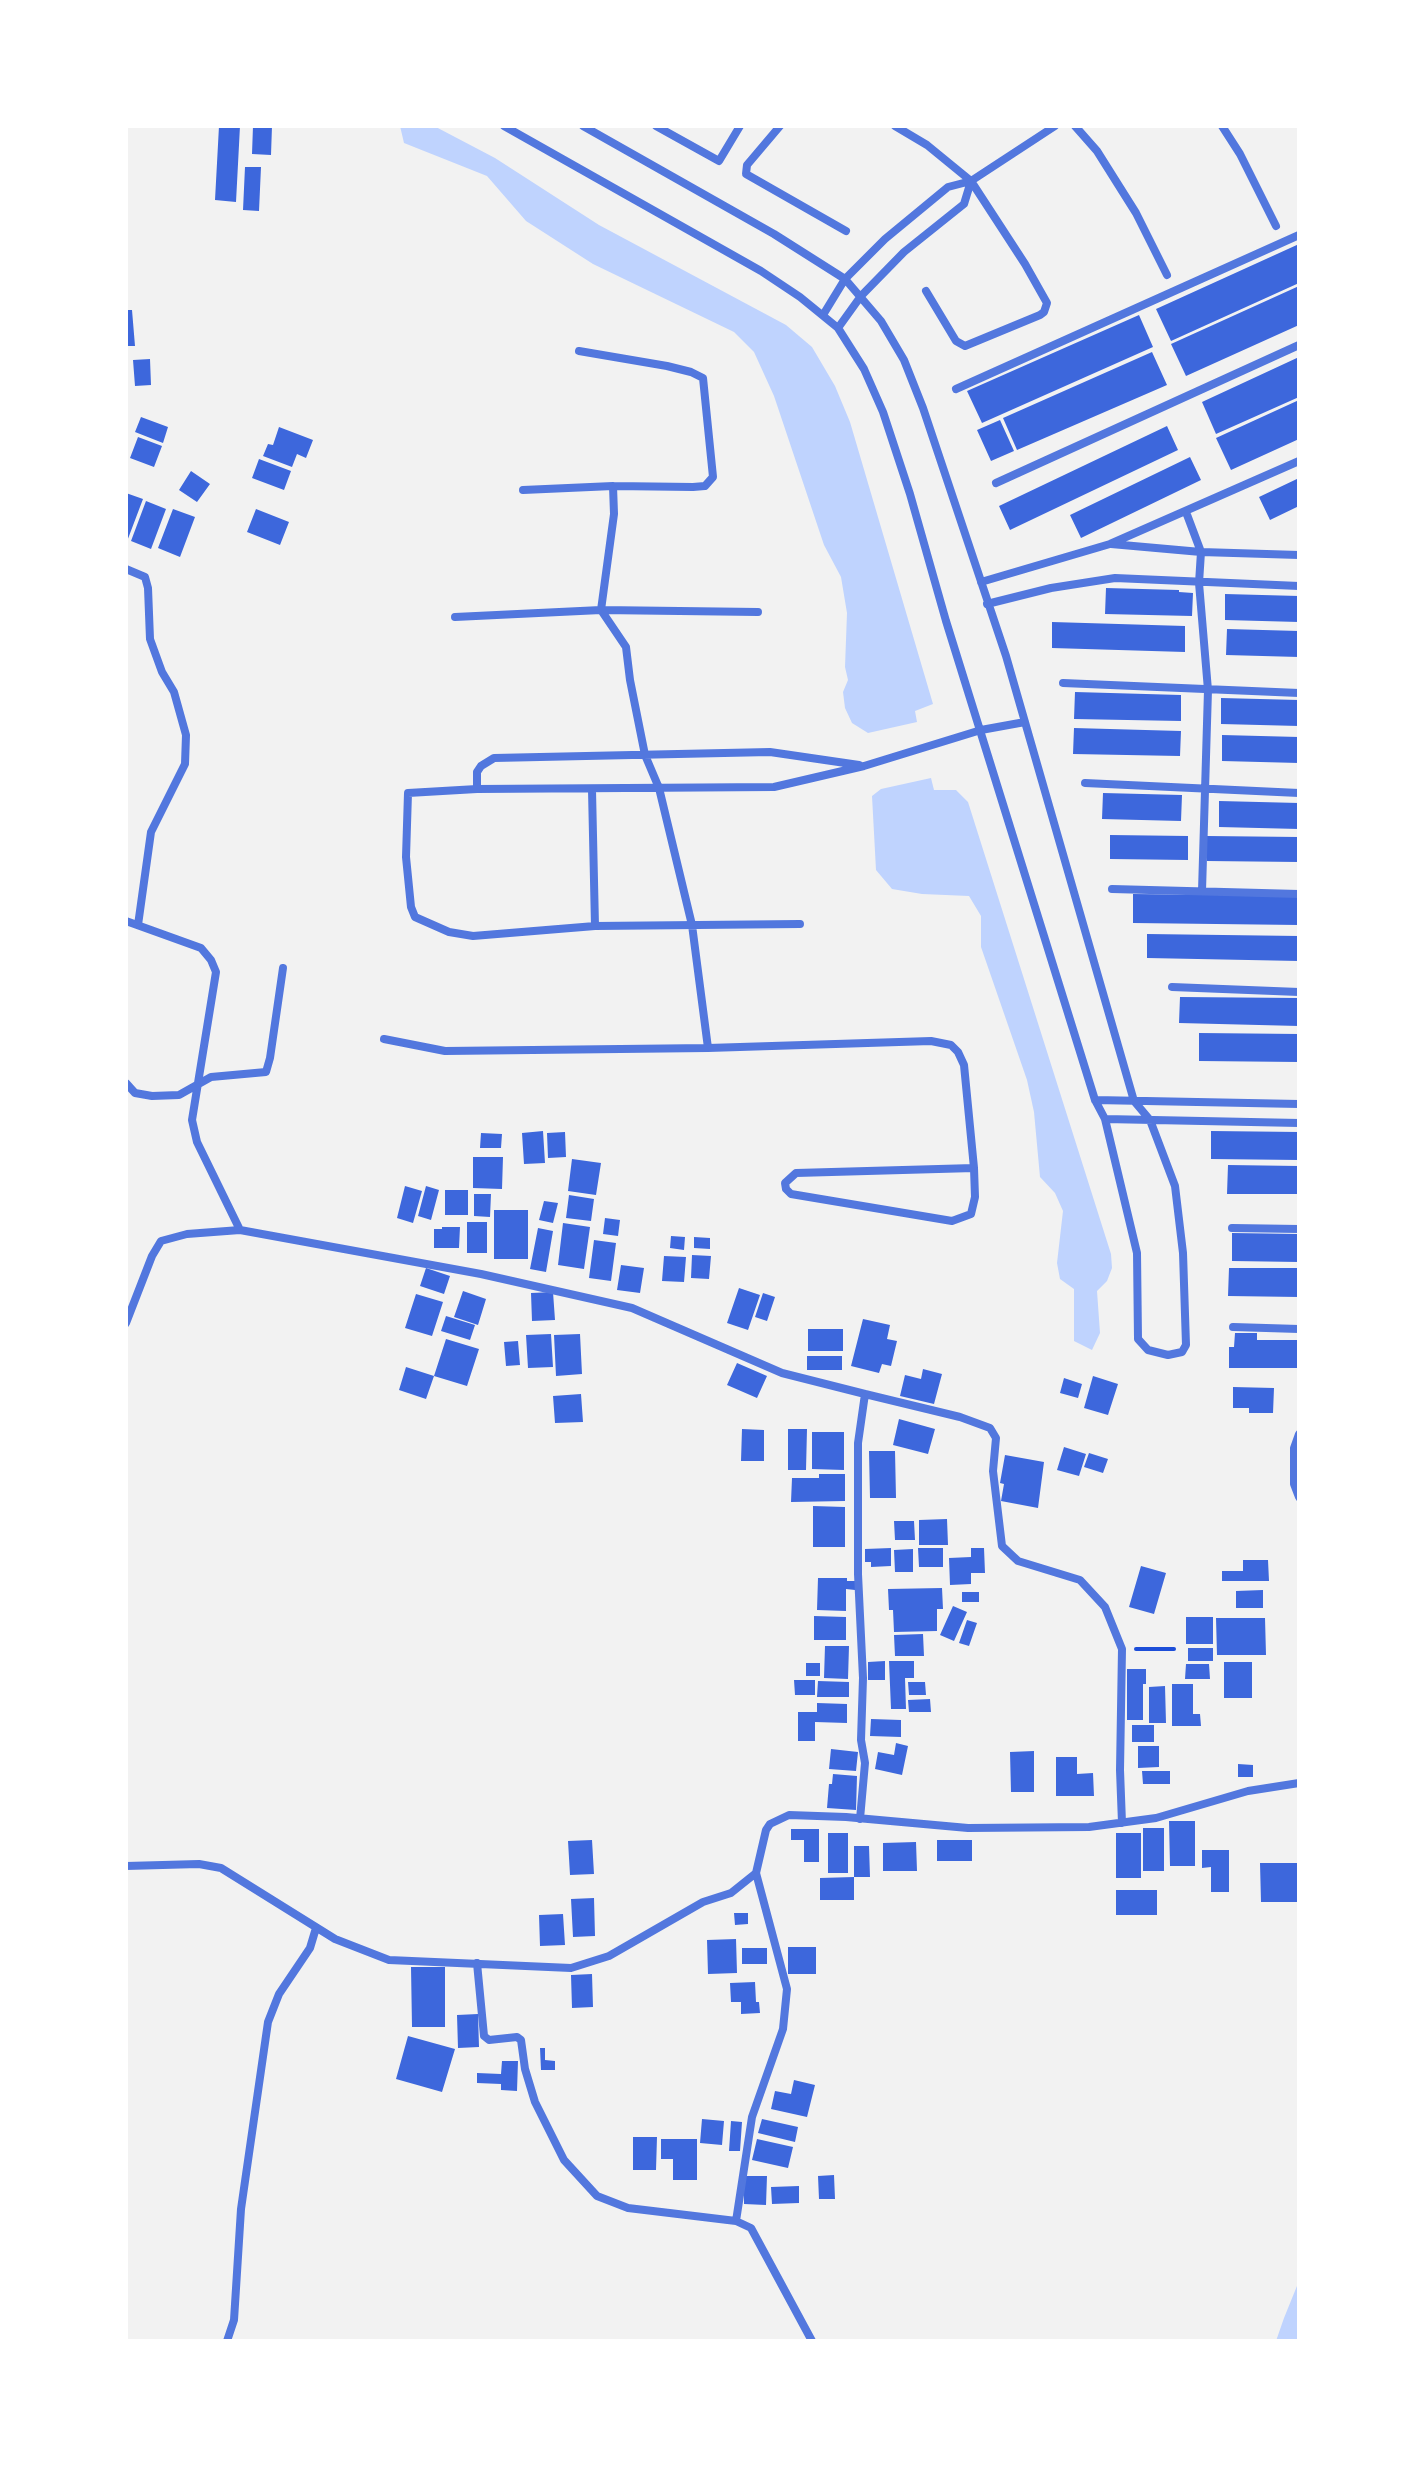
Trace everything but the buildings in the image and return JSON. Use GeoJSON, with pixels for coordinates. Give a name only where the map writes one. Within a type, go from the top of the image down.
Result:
{"type":"FeatureCollection","features":[{"type":"Feature","properties":{"kind":"street"},"geometry":{"type":"LineString","coordinates":[[504,126],[761,271],[838,328],[864,369],[883,412],[1095,1100],[1105,1119],[1137,1253],[1138,1339],[1148,1350],[1168,1355],[1182,1352],[1186,1345],[1183,1253],[1175,1186],[1150,1120],[1134,1101],[1006,656],[904,360],[881,321],[845,279],[774,234],[583,126]]}},
{"type":"Feature","properties":{"kind":"street"},"geometry":{"type":"LineString","coordinates":[[656,126],[719,161],[740,126]]}},
{"type":"Feature","properties":{"kind":"street"},"geometry":{"type":"LineString","coordinates":[[780,126],[747,165],[746,174],[846,231]]}},
{"type":"Feature","properties":{"kind":"street"},"geometry":{"type":"LineString","coordinates":[[895,126],[927,145],[971,181],[1046,298],[1046,308],[1040,315],[969,346],[961,345],[926,291]]}},
{"type":"Feature","properties":{"kind":"street"},"geometry":{"type":"LineString","coordinates":[[823,315],[845,279],[885,239],[948,187],[971,181],[1055,126]]}},
{"type":"Feature","properties":{"kind":"street"},"geometry":{"type":"LineString","coordinates":[[1075,126],[1097,151],[1136,213],[1167,275]]}},
{"type":"Feature","properties":{"kind":"street"},"geometry":{"type":"LineString","coordinates":[[1222,126],[1240,154],[1276,226]]}},
{"type":"Feature","properties":{"kind":"street"},"geometry":{"type":"LineString","coordinates":[[838,328],[861,296],[904,252],[964,204],[971,181]]}},
{"type":"Feature","properties":{"kind":"street"},"geometry":{"type":"LineString","coordinates":[[956,389],[1299,235]]}},
{"type":"Feature","properties":{"kind":"street"},"geometry":{"type":"LineString","coordinates":[[996,483],[1299,345]]}},
{"type":"Feature","properties":{"kind":"street"},"geometry":{"type":"LineString","coordinates":[[523,490],[613,486],[693,487],[710,483],[713,477],[703,378],[679,369],[579,351]]}},
{"type":"Feature","properties":{"kind":"street"},"geometry":{"type":"LineString","coordinates":[[981,582],[1110,544],[1299,461]]}},
{"type":"Feature","properties":{"kind":"street"},"geometry":{"type":"LineString","coordinates":[[613,486],[614,514],[601,610],[626,647],[645,755],[659,788],[692,925],[708,1048]]}},
{"type":"Feature","properties":{"kind":"street"},"geometry":{"type":"LineString","coordinates":[[1186,512],[1201,552],[1199,583],[1208,690],[1202,891]]}},
{"type":"Feature","properties":{"kind":"street"},"geometry":{"type":"LineString","coordinates":[[1110,544],[1201,552],[1299,555]]}},
{"type":"Feature","properties":{"kind":"street"},"geometry":{"type":"LineString","coordinates":[[126,569],[145,577],[150,639],[162,672],[174,692],[186,735],[185,764],[151,832],[138,925]]}},
{"type":"Feature","properties":{"kind":"street"},"geometry":{"type":"LineString","coordinates":[[987,604],[1051,588],[1115,578],[1299,586]]}},
{"type":"Feature","properties":{"kind":"street"},"geometry":{"type":"LineString","coordinates":[[455,617],[601,610],[758,612]]}},
{"type":"Feature","properties":{"kind":"street"},"geometry":{"type":"LineString","coordinates":[[1063,683],[1299,693]]}},
{"type":"Feature","properties":{"kind":"street"},"geometry":{"type":"LineString","coordinates":[[800,924],[595,926],[473,936],[449,932],[415,917],[408,895],[408,793],[477,789],[774,787],[864,766],[981,730],[1025,722]]}},
{"type":"Feature","properties":{"kind":"street"},"geometry":{"type":"LineString","coordinates":[[477,789],[477,772],[494,758],[770,752],[864,766]]}},
{"type":"Feature","properties":{"kind":"street"},"geometry":{"type":"LineString","coordinates":[[1085,783],[1299,793]]}},
{"type":"Feature","properties":{"kind":"street"},"geometry":{"type":"LineString","coordinates":[[592,790],[595,926]]}},
{"type":"Feature","properties":{"kind":"street"},"geometry":{"type":"LineString","coordinates":[[1112,889],[1299,894]]}},
{"type":"Feature","properties":{"kind":"street"},"geometry":{"type":"LineString","coordinates":[[126,921],[201,948],[216,972],[192,1120],[194,1133],[240,1230]]}},
{"type":"Feature","properties":{"kind":"street"},"geometry":{"type":"LineString","coordinates":[[126,1083],[135,1093],[179,1095],[211,1077],[266,1072],[283,968]]}},
{"type":"Feature","properties":{"kind":"street"},"geometry":{"type":"LineString","coordinates":[[1172,987],[1299,992]]}},
{"type":"Feature","properties":{"kind":"street"},"geometry":{"type":"LineString","coordinates":[[384,1039],[445,1051],[708,1048],[931,1041],[951,1045],[964,1065],[974,1168],[975,1197],[971,1214],[952,1221],[791,1194],[786,1189],[785,1183],[796,1173],[974,1168]]}},
{"type":"Feature","properties":{"kind":"street"},"geometry":{"type":"LineString","coordinates":[[1095,1100],[1299,1104]]}},
{"type":"Feature","properties":{"kind":"street"},"geometry":{"type":"LineString","coordinates":[[1105,1119],[1299,1123]]}},
{"type":"Feature","properties":{"kind":"street"},"geometry":{"type":"LineString","coordinates":[[1232,1228],[1299,1229]]}},
{"type":"Feature","properties":{"kind":"street"},"geometry":{"type":"LineString","coordinates":[[126,1323],[128,1311],[161,1241],[187,1234],[240,1230],[481,1274],[632,1308],[782,1373],[960,1417],[990,1428],[996,1438],[993,1471],[1002,1546],[1018,1561],[1080,1580],[1105,1607],[1122,1649],[1122,1823]]}},
{"type":"Feature","properties":{"kind":"street"},"geometry":{"type":"LineString","coordinates":[[1233,1327],[1299,1329]]}},
{"type":"Feature","properties":{"kind":"street"},"geometry":{"type":"LineString","coordinates":[[860,1819],[865,1763],[861,1740],[863,1678],[858,1574],[858,1443],[865,1394]]}},
{"type":"Feature","properties":{"kind":"street"},"geometry":{"type":"LineString","coordinates":[[1298,1434],[1294,1448],[1294,1484],[1299,1497]]}},
{"type":"Feature","properties":{"kind":"street"},"geometry":{"type":"LineString","coordinates":[[736,2221],[752,2117],[783,2029],[787,1989],[756,1873],[766,1830],[783,1817],[797,1815],[968,1828],[1089,1827],[1187,1811],[1248,1791],[1299,1783]]}},
{"type":"Feature","properties":{"kind":"street"},"geometry":{"type":"LineString","coordinates":[[126,1866],[199,1864],[221,1868],[335,1939],[389,1960],[571,1968],[609,1956],[703,1902],[731,1893],[756,1873]]}},
{"type":"Feature","properties":{"kind":"street"},"geometry":{"type":"LineString","coordinates":[[227,2341],[234,2320],[241,2209],[268,2022],[279,1994],[310,1948],[316,1928]]}},
{"type":"Feature","properties":{"kind":"street"},"geometry":{"type":"LineString","coordinates":[[477,1963],[484,2036],[489,2040],[517,2037],[521,2040],[525,2069],[535,2102],[564,2160],[597,2196],[628,2208],[736,2221],[751,2228],[812,2341]]}},
{"type":"Feature","properties":{"kind":"path"},"geometry":{"type":"LineString","coordinates":[[1122,1649],[1174,1649]]}},
{"type":"Feature","properties":{"kind":"water"},"geometry":{"type":"Polygon","coordinates":[[[400,126],[434,126],[495,158],[599,225],[786,325],[812,347],[835,386],[850,422],[933,704],[915,711],[917,722],[868,733],[852,723],[845,708],[843,692],[848,680],[845,667],[847,613],[841,577],[824,545],[774,396],[754,352],[734,332],[593,264],[526,221],[487,176],[404,143],[400,126]]]}},
{"type":"Feature","properties":{"kind":"water"},"geometry":{"type":"Polygon","coordinates":[[[931,778],[934,790],[956,790],[968,802],[1111,1254],[1112,1268],[1107,1281],[1097,1291],[1100,1333],[1092,1350],[1074,1341],[1074,1289],[1060,1279],[1057,1263],[1063,1211],[1055,1193],[1040,1177],[1034,1112],[1027,1080],[981,947],[981,916],[969,896],[892,889],[876,870],[872,796],[881,789],[931,778]]]}},
{"type":"Feature","properties":{"kind":"water"},"geometry":{"type":"Polygon","coordinates":[[[1299,2281],[1299,2341],[1276,2341],[1284,2318],[1299,2281]]]}}]}
